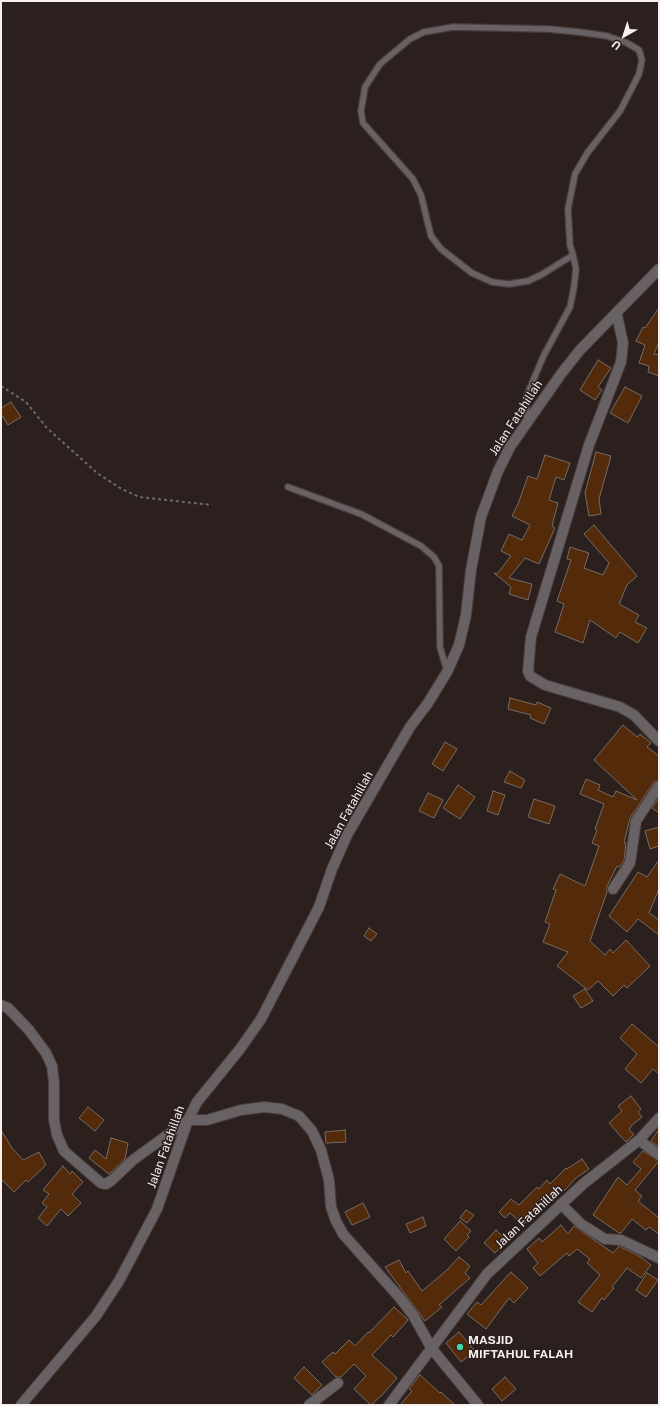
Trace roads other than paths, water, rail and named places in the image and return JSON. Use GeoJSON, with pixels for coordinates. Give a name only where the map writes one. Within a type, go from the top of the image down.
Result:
{"type":"FeatureCollection","features":[{"type":"Feature","properties":{"kind":"street","name":"Jalan Fatahillah"},"geometry":{"type":"LineString","coordinates":[[21,1405],[96,1316],[119,1281],[157,1209],[188,1120],[197,1102],[240,1049],[268,1006],[319,907],[332,870],[347,835],[410,727],[428,703],[447,672],[459,645],[466,616],[471,570],[482,517],[498,471],[510,447],[580,350],[617,314],[659,269]]}},
{"type":"Feature","properties":{"kind":"street"},"geometry":{"type":"LineString","coordinates":[[617,314],[623,343],[621,362],[589,444],[539,610],[529,652],[528,671],[530,676],[537,681],[556,689],[620,707],[634,715],[659,741]]}},
{"type":"Feature","properties":{"kind":"street"},"geometry":{"type":"LineString","coordinates":[[613,889],[630,863],[636,821],[659,786]]}},
{"type":"Feature","properties":{"kind":"street"},"geometry":{"type":"LineString","coordinates":[[1,1005],[8,1008],[29,1030],[46,1053],[52,1066],[54,1083],[54,1120],[57,1135],[64,1151],[101,1183],[106,1184],[112,1180],[133,1160],[188,1120],[207,1120],[241,1110],[264,1107],[282,1109],[299,1116],[312,1131],[321,1150],[329,1180],[331,1208],[343,1234],[413,1315],[432,1349],[478,1405]]}},
{"type":"Feature","properties":{"kind":"street","name":"Jalan Fatahillah"},"geometry":{"type":"LineString","coordinates":[[389,1405],[432,1349],[459,1309],[487,1274],[561,1204],[639,1140],[659,1118]]}},
{"type":"Feature","properties":{"kind":"street"},"geometry":{"type":"LineString","coordinates":[[639,1140],[659,1155]]}},
{"type":"Feature","properties":{"kind":"street"},"geometry":{"type":"LineString","coordinates":[[561,1204],[581,1224],[605,1239],[621,1240],[659,1258]]}},
{"type":"Feature","properties":{"kind":"street"},"geometry":{"type":"LineString","coordinates":[[309,1405],[338,1384]]}},
{"type":"Feature","properties":{"kind":"lane"},"geometry":{"type":"LineString","coordinates":[[527,422],[526,397],[544,355],[570,307],[576,269],[573,255],[570,245],[568,209],[575,174],[588,152],[620,111],[633,86],[639,74],[642,60],[639,50],[627,43],[607,36],[579,32],[548,29],[453,27],[424,32],[410,39],[380,64],[366,87],[361,111],[363,123],[413,179],[421,195],[431,236],[441,248],[472,273],[492,282],[509,284],[528,281],[541,275],[573,255]]}},
{"type":"Feature","properties":{"kind":"lane"},"geometry":{"type":"LineString","coordinates":[[288,487],[361,514],[421,546],[434,557],[439,566],[440,647],[447,672]]}},
{"type":"Feature","properties":{"kind":"place","name":"MASJID MIFTAHUL FALAH"},"geometry":{"type":"Point","coordinates":[460,1347]}}]}
